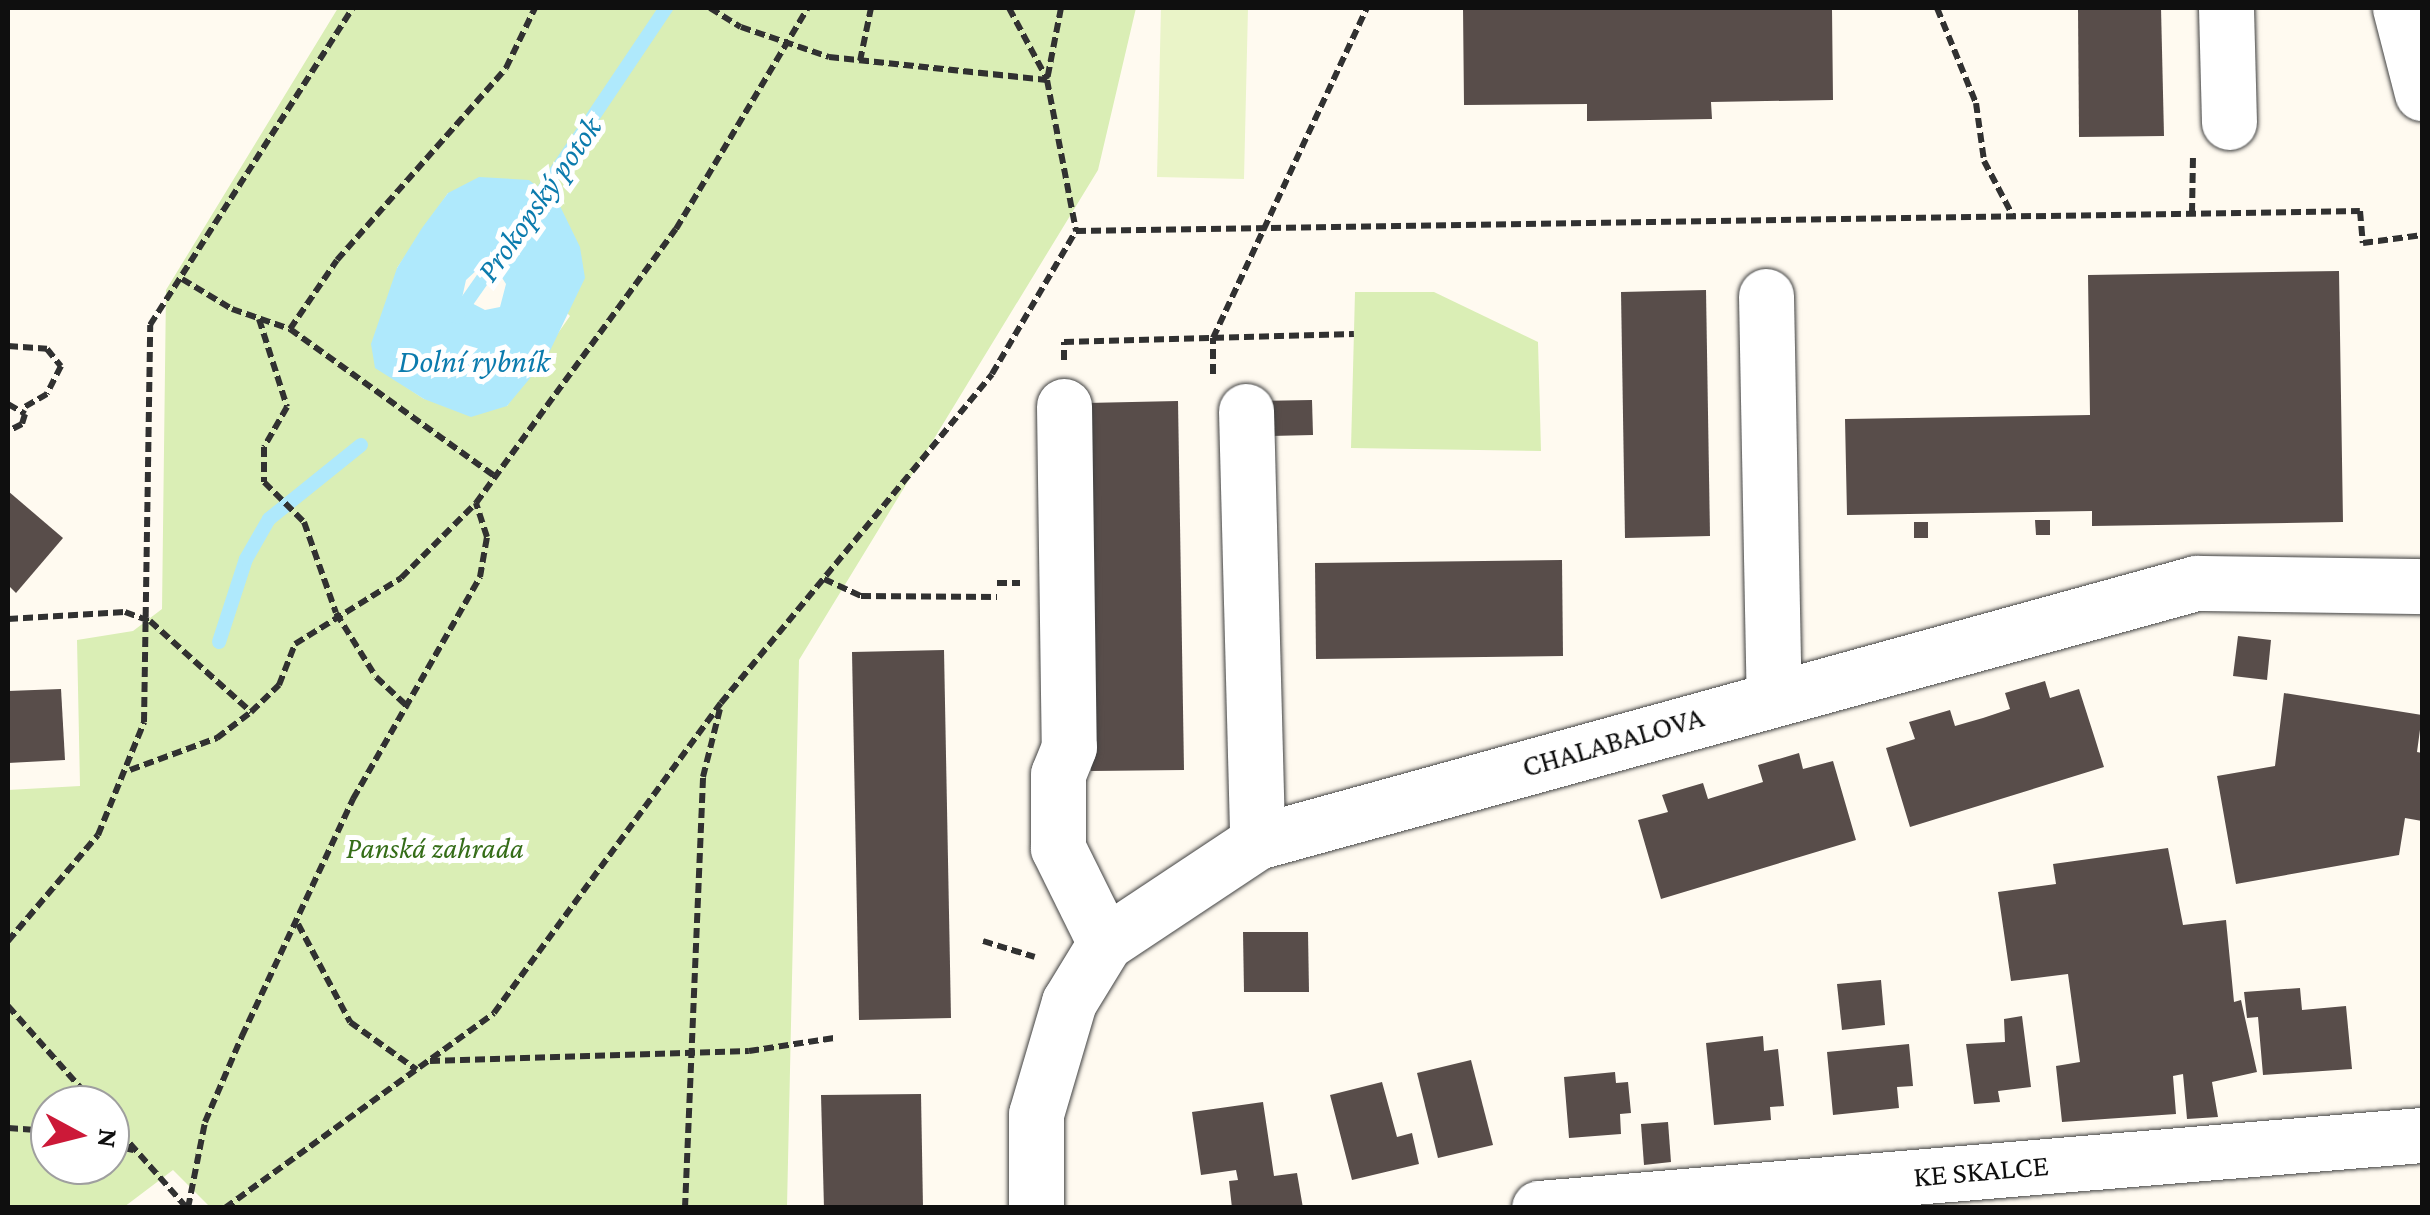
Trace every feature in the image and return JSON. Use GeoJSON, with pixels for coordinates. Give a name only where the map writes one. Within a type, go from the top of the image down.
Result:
{"type":"FeatureCollection","features":[{"type":"Feature","properties":{"kind":"street"},"geometry":{"type":"LineString","coordinates":[[2226,8],[2229,122]]}},
{"type":"Feature","properties":{"kind":"street"},"geometry":{"type":"LineString","coordinates":[[2400,8],[2422,93]]}},
{"type":"Feature","properties":{"kind":"street"},"geometry":{"type":"LineString","coordinates":[[1766,296],[1774,697]]}},
{"type":"Feature","properties":{"kind":"street"},"geometry":{"type":"LineString","coordinates":[[1064,406],[1068,747],[1058,774],[1058,848],[1105,943]]}},
{"type":"Feature","properties":{"kind":"street"},"geometry":{"type":"LineString","coordinates":[[1246,412],[1258,842]]}},
{"type":"Feature","properties":{"kind":"street","name":"CHALABALOVA"},"geometry":{"type":"LineString","coordinates":[[1036,1208],[1036,1114],[1050,1054],[1069,1002],[1105,943],[1258,842],[2196,583],[2422,586]]}},
{"type":"Feature","properties":{"kind":"street","name":"KE SKALCE"},"geometry":{"type":"LineString","coordinates":[[1539,1208],[2422,1135]]}},
{"type":"Feature","properties":{"kind":"path"},"geometry":{"type":"LineString","coordinates":[[8,941],[98,835],[130,770],[144,722],[150,621],[150,325],[353,8]]}},
{"type":"Feature","properties":{"kind":"path"},"geometry":{"type":"LineString","coordinates":[[290,329],[337,260],[506,68],[535,8]]}},
{"type":"Feature","properties":{"kind":"path"},"geometry":{"type":"LineString","coordinates":[[710,8],[785,44],[860,61],[1047,80]]}},
{"type":"Feature","properties":{"kind":"path"},"geometry":{"type":"LineString","coordinates":[[130,770],[217,738],[251,712],[278,686],[295,644],[336,613],[401,578],[476,503],[676,229],[808,8]]}},
{"type":"Feature","properties":{"kind":"path"},"geometry":{"type":"LineString","coordinates":[[860,61],[872,8]]}},
{"type":"Feature","properties":{"kind":"path"},"geometry":{"type":"LineString","coordinates":[[225,1208],[494,1013],[552,942],[722,703],[992,374],[1076,231],[1047,80],[1010,8]]}},
{"type":"Feature","properties":{"kind":"path"},"geometry":{"type":"LineString","coordinates":[[1047,80],[1062,8]]}},
{"type":"Feature","properties":{"kind":"path"},"geometry":{"type":"LineString","coordinates":[[1246,412],[1212,406],[1213,338],[1270,228],[1367,8]]}},
{"type":"Feature","properties":{"kind":"path"},"geometry":{"type":"LineString","coordinates":[[1937,8],[1976,103],[1984,161],[2014,216]]}},
{"type":"Feature","properties":{"kind":"path"},"geometry":{"type":"LineString","coordinates":[[1076,231],[2360,211],[2363,244],[2422,235]]}},
{"type":"Feature","properties":{"kind":"path"},"geometry":{"type":"LineString","coordinates":[[182,279],[258,318],[290,329],[496,477]]}},
{"type":"Feature","properties":{"kind":"path"},"geometry":{"type":"LineString","coordinates":[[258,318],[287,407],[264,448],[264,482],[304,522],[336,613],[376,677],[410,708]]}},
{"type":"Feature","properties":{"kind":"path"},"geometry":{"type":"LineString","coordinates":[[1064,406],[1064,342],[1354,334]]}},
{"type":"Feature","properties":{"kind":"path"},"geometry":{"type":"LineString","coordinates":[[8,346],[47,349],[61,366],[47,394],[23,408],[8,404]]}},
{"type":"Feature","properties":{"kind":"path"},"geometry":{"type":"LineString","coordinates":[[8,431],[22,424],[23,408]]}},
{"type":"Feature","properties":{"kind":"path"},"geometry":{"type":"LineString","coordinates":[[187,1208],[205,1122],[354,799],[410,708],[480,577],[488,537],[476,503]]}},
{"type":"Feature","properties":{"kind":"path"},"geometry":{"type":"LineString","coordinates":[[824,579],[862,596],[997,597]]}},
{"type":"Feature","properties":{"kind":"path"},"geometry":{"type":"LineString","coordinates":[[8,619],[125,612],[150,621],[251,712]]}},
{"type":"Feature","properties":{"kind":"path"},"geometry":{"type":"LineString","coordinates":[[686,1208],[702,777],[722,703]]}},
{"type":"Feature","properties":{"kind":"path"},"geometry":{"type":"LineString","coordinates":[[298,924],[350,1022],[418,1070]]}},
{"type":"Feature","properties":{"kind":"path"},"geometry":{"type":"LineString","coordinates":[[983,941],[1035,957]]}},
{"type":"Feature","properties":{"kind":"path"},"geometry":{"type":"LineString","coordinates":[[8,1006],[78,1085]]}},
{"type":"Feature","properties":{"kind":"path"},"geometry":{"type":"LineString","coordinates":[[428,1062],[694,1052],[834,1038]]}},
{"type":"Feature","properties":{"kind":"path"},"geometry":{"type":"LineString","coordinates":[[130,1143],[187,1208]]}},
{"type":"Feature","properties":{"kind":"path"},"geometry":{"type":"LineString","coordinates":[[130,1149],[137,1151]]}},
{"type":"Feature","properties":{"kind":"green space","name":"Panská zahrada"},"geometry":{"type":"Polygon","coordinates":[[[338,8],[1136,8],[1098,170],[799,660],[787,1207],[210,1207],[173,1170],[124,1207],[8,1208],[8,790],[80,786],[77,640],[133,631],[162,609],[166,290],[338,8]],[[448,193],[397,268],[406,387],[424,399],[507,406],[570,316],[448,193]]]}},
{"type":"Feature","properties":{"kind":"green space"},"geometry":{"type":"Polygon","coordinates":[[[1161,8],[1248,8],[1244,179],[1157,177],[1161,8]]]}},
{"type":"Feature","properties":{"kind":"green space"},"geometry":{"type":"Polygon","coordinates":[[[1355,292],[1434,292],[1538,342],[1541,451],[1351,448],[1355,292]]]}},
{"type":"Feature","properties":{"kind":"water","name":"Dolní rybník"},"geometry":{"type":"Polygon","coordinates":[[[479,177],[529,180],[559,204],[580,247],[585,278],[546,359],[507,406],[471,417],[424,399],[375,368],[371,344],[397,268],[448,193],[479,177]],[[479,268],[466,280],[462,298],[485,310],[500,307],[506,284],[497,270],[479,268]]]}},
{"type":"Feature","properties":{"kind":"building"},"geometry":{"type":"Polygon","coordinates":[[[1463,8],[1832,8],[1833,100],[1711,102],[1712,119],[1587,121],[1587,104],[1464,105],[1463,8]]]}},
{"type":"Feature","properties":{"kind":"building"},"geometry":{"type":"Polygon","coordinates":[[[2078,8],[2161,8],[2164,136],[2079,137],[2078,8]]]}},
{"type":"Feature","properties":{"kind":"building"},"geometry":{"type":"Polygon","coordinates":[[[2339,271],[2343,522],[2092,526],[2092,511],[1847,515],[1845,419],[2090,415],[2088,275],[2339,271]]]}},
{"type":"Feature","properties":{"kind":"building"},"geometry":{"type":"Polygon","coordinates":[[[1706,290],[1710,536],[1625,538],[1621,292],[1706,290]]]}},
{"type":"Feature","properties":{"kind":"building"},"geometry":{"type":"Polygon","coordinates":[[[1312,400],[1313,435],[1264,436],[1263,401],[1312,400]]]}},
{"type":"Feature","properties":{"kind":"building"},"geometry":{"type":"Polygon","coordinates":[[[1178,401],[1184,770],[1091,771],[1086,403],[1178,401]]]}},
{"type":"Feature","properties":{"kind":"building"},"geometry":{"type":"Polygon","coordinates":[[[8,491],[63,538],[16,593],[8,585],[8,491]]]}},
{"type":"Feature","properties":{"kind":"building"},"geometry":{"type":"Polygon","coordinates":[[[2035,520],[2050,520],[2050,535],[2036,535],[2035,520]]]}},
{"type":"Feature","properties":{"kind":"building"},"geometry":{"type":"Polygon","coordinates":[[[1914,522],[1928,522],[1928,538],[1914,538],[1914,522]]]}},
{"type":"Feature","properties":{"kind":"building"},"geometry":{"type":"Polygon","coordinates":[[[1562,560],[1563,656],[1316,659],[1315,563],[1562,560]]]}},
{"type":"Feature","properties":{"kind":"building"},"geometry":{"type":"Polygon","coordinates":[[[2238,636],[2271,640],[2267,680],[2233,676],[2238,636]]]}},
{"type":"Feature","properties":{"kind":"building"},"geometry":{"type":"Polygon","coordinates":[[[944,650],[951,1018],[859,1020],[852,652],[944,650]]]}},
{"type":"Feature","properties":{"kind":"building"},"geometry":{"type":"Polygon","coordinates":[[[2045,681],[2050,698],[2079,689],[2104,767],[1910,827],[1886,748],[1915,739],[1909,722],[1950,710],[1955,726],[1983,718],[2010,709],[2005,693],[2045,681]]]}},
{"type":"Feature","properties":{"kind":"building"},"geometry":{"type":"Polygon","coordinates":[[[61,689],[65,760],[8,763],[8,691],[61,689]]]}},
{"type":"Feature","properties":{"kind":"building"},"geometry":{"type":"Polygon","coordinates":[[[2284,693],[2422,715],[2417,752],[2422,753],[2422,821],[2405,818],[2399,855],[2236,884],[2217,776],[2275,766],[2284,693]]]}},
{"type":"Feature","properties":{"kind":"building"},"geometry":{"type":"Polygon","coordinates":[[[1799,753],[1803,769],[1833,761],[1856,840],[1661,899],[1638,820],[1668,812],[1662,795],[1703,783],[1708,799],[1763,782],[1758,765],[1799,753]]]}},
{"type":"Feature","properties":{"kind":"building"},"geometry":{"type":"Polygon","coordinates":[[[2168,848],[2183,925],[2226,920],[2234,1002],[2241,1000],[2257,1072],[2212,1082],[2218,1117],[2187,1119],[2183,1074],[2173,1076],[2176,1114],[2062,1122],[2056,1066],[2080,1062],[2068,974],[2011,981],[1998,892],[2056,884],[2053,864],[2168,848]]]}},
{"type":"Feature","properties":{"kind":"building"},"geometry":{"type":"Polygon","coordinates":[[[1243,932],[1308,932],[1309,992],[1244,992],[1243,932]]]}},
{"type":"Feature","properties":{"kind":"building"},"geometry":{"type":"Polygon","coordinates":[[[1881,980],[1885,1025],[1842,1030],[1837,984],[1881,980]]]}},
{"type":"Feature","properties":{"kind":"building"},"geometry":{"type":"Polygon","coordinates":[[[2300,988],[2302,1010],[2346,1006],[2352,1069],[2263,1075],[2258,1017],[2247,1018],[2244,992],[2300,988]]]}},
{"type":"Feature","properties":{"kind":"building"},"geometry":{"type":"Polygon","coordinates":[[[2022,1016],[2031,1087],[1998,1091],[2000,1102],[1974,1104],[1966,1044],[2005,1042],[2004,1019],[2022,1016]]]}},
{"type":"Feature","properties":{"kind":"building"},"geometry":{"type":"Polygon","coordinates":[[[1763,1036],[1764,1051],[1778,1049],[1784,1106],[1770,1107],[1771,1120],[1714,1125],[1706,1043],[1763,1036]]]}},
{"type":"Feature","properties":{"kind":"building"},"geometry":{"type":"Polygon","coordinates":[[[1909,1044],[1913,1086],[1897,1087],[1899,1108],[1833,1115],[1827,1052],[1909,1044]]]}},
{"type":"Feature","properties":{"kind":"building"},"geometry":{"type":"Polygon","coordinates":[[[1471,1060],[1493,1145],[1438,1158],[1417,1073],[1471,1060]]]}},
{"type":"Feature","properties":{"kind":"building"},"geometry":{"type":"Polygon","coordinates":[[[1615,1072],[1616,1083],[1628,1082],[1631,1113],[1620,1114],[1621,1134],[1569,1138],[1564,1077],[1615,1072]]]}},
{"type":"Feature","properties":{"kind":"building"},"geometry":{"type":"Polygon","coordinates":[[[1382,1082],[1397,1137],[1412,1133],[1419,1164],[1352,1180],[1330,1095],[1382,1082]]]}},
{"type":"Feature","properties":{"kind":"building"},"geometry":{"type":"Polygon","coordinates":[[[921,1094],[923,1208],[824,1208],[821,1095],[921,1094]]]}},
{"type":"Feature","properties":{"kind":"building"},"geometry":{"type":"Polygon","coordinates":[[[1263,1102],[1274,1176],[1297,1173],[1303,1208],[1232,1208],[1229,1181],[1238,1180],[1236,1170],[1201,1175],[1192,1112],[1263,1102]]]}},
{"type":"Feature","properties":{"kind":"building"},"geometry":{"type":"Polygon","coordinates":[[[1668,1122],[1671,1162],[1644,1165],[1641,1124],[1668,1122]]]}},
{"type":"Feature","properties":{"kind":"waterway"},"geometry":{"type":"LineString","coordinates":[[533,206],[666,8]]}},
{"type":"Feature","properties":{"kind":"waterway","name":"Prokopský potok"},"geometry":{"type":"LineString","coordinates":[[456,317],[498,257]]}},
{"type":"Feature","properties":{"kind":"waterway","name":"Prokopský potok"},"geometry":{"type":"LineString","coordinates":[[219,642],[246,559],[269,519],[361,445]]}}]}
